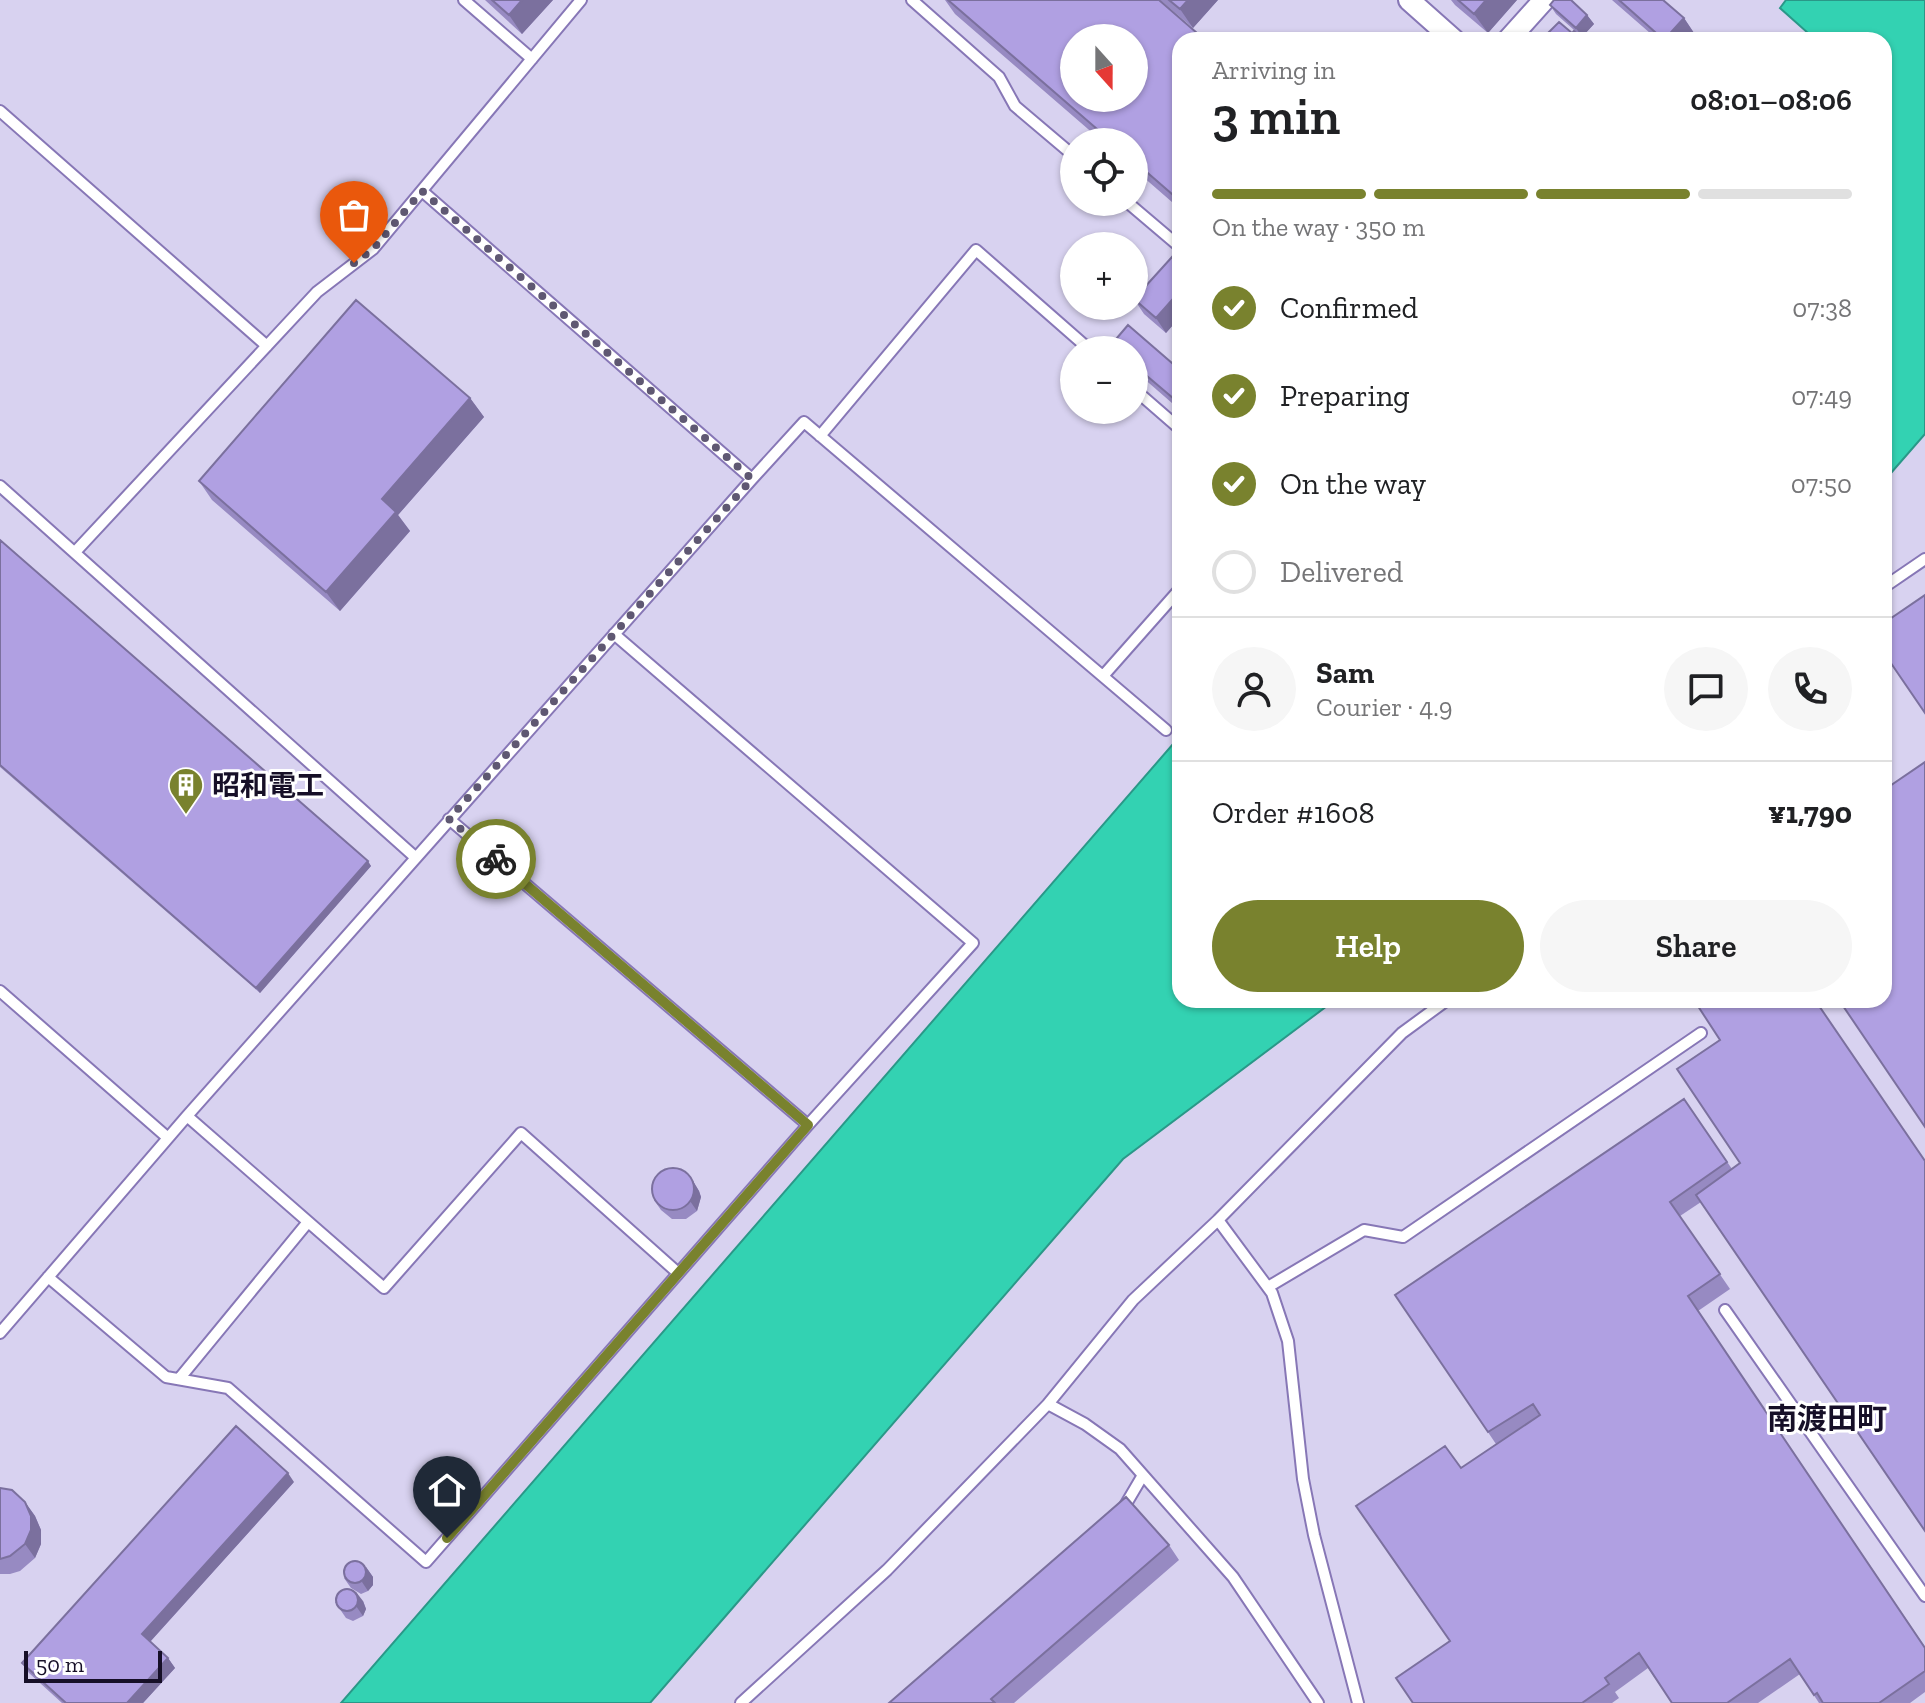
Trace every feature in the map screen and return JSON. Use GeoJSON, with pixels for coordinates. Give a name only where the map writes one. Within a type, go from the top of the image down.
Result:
{"type":"FeatureCollection","features":[{"type":"Feature","properties":{"kind":"street"},"geometry":{"type":"LineString","coordinates":[[1409,0],[1445,32]]}},
{"type":"Feature","properties":{"kind":"street"},"geometry":{"type":"LineString","coordinates":[[1515,32],[1544,0]]}},
{"type":"Feature","properties":{"kind":"lane"},"geometry":{"type":"LineString","coordinates":[[464,0],[532,59]]}},
{"type":"Feature","properties":{"kind":"lane"},"geometry":{"type":"LineString","coordinates":[[76,551],[317,292],[373,249],[581,0]]}},
{"type":"Feature","properties":{"kind":"lane"},"geometry":{"type":"LineString","coordinates":[[912,0],[999,77],[1015,106],[1060,144]]}},
{"type":"Feature","properties":{"kind":"lane"},"geometry":{"type":"LineString","coordinates":[[0,111],[267,346]]}},
{"type":"Feature","properties":{"kind":"lane"},"geometry":{"type":"LineString","coordinates":[[422,191],[752,479]]}},
{"type":"Feature","properties":{"kind":"lane"},"geometry":{"type":"LineString","coordinates":[[1143,216],[1172,240]]}},
{"type":"Feature","properties":{"kind":"lane"},"geometry":{"type":"LineString","coordinates":[[820,436],[976,250],[1074,336]]}},
{"type":"Feature","properties":{"kind":"lane"},"geometry":{"type":"LineString","coordinates":[[1148,401],[1172,422]]}},
{"type":"Feature","properties":{"kind":"lane"},"geometry":{"type":"LineString","coordinates":[[0,1333],[415,857],[804,422],[1166,730]]}},
{"type":"Feature","properties":{"kind":"lane"},"geometry":{"type":"LineString","coordinates":[[0,486],[415,857]]}},
{"type":"Feature","properties":{"kind":"lane"},"geometry":{"type":"LineString","coordinates":[[1892,582],[1925,559]]}},
{"type":"Feature","properties":{"kind":"lane"},"geometry":{"type":"LineString","coordinates":[[1103,676],[1172,598]]}},
{"type":"Feature","properties":{"kind":"lane"},"geometry":{"type":"LineString","coordinates":[[48,1277],[166,1377],[228,1388],[426,1562],[808,1125],[973,943],[614,634]]}},
{"type":"Feature","properties":{"kind":"lane"},"geometry":{"type":"LineString","coordinates":[[449,819],[808,1125]]}},
{"type":"Feature","properties":{"kind":"lane"},"geometry":{"type":"LineString","coordinates":[[0,991],[168,1138]]}},
{"type":"Feature","properties":{"kind":"lane"},"geometry":{"type":"LineString","coordinates":[[741,1703],[887,1570],[1048,1404],[1133,1300],[1218,1220],[1402,1033],[1436,1008]]}},
{"type":"Feature","properties":{"kind":"lane"},"geometry":{"type":"LineString","coordinates":[[1268,1287],[1364,1230],[1403,1237],[1701,1033]]}},
{"type":"Feature","properties":{"kind":"lane"},"geometry":{"type":"LineString","coordinates":[[187,1116],[384,1288],[521,1133],[678,1273]]}},
{"type":"Feature","properties":{"kind":"lane"},"geometry":{"type":"LineString","coordinates":[[1218,1220],[1268,1287],[1288,1341],[1303,1479],[1314,1535],[1358,1703]]}},
{"type":"Feature","properties":{"kind":"lane"},"geometry":{"type":"LineString","coordinates":[[179,1379],[308,1222]]}},
{"type":"Feature","properties":{"kind":"lane"},"geometry":{"type":"LineString","coordinates":[[1725,1310],[1925,1596]]}},
{"type":"Feature","properties":{"kind":"lane"},"geometry":{"type":"LineString","coordinates":[[1048,1404],[1085,1424],[1120,1449],[1233,1577],[1318,1703]]}},
{"type":"Feature","properties":{"kind":"lane"},"geometry":{"type":"LineString","coordinates":[[1112,1518],[1124,1508],[1143,1475]]}},
{"type":"Feature","properties":{"kind":"shaded area"},"geometry":{"type":"Polygon","coordinates":[[[0,0],[1786,0],[1780,8],[1807,32],[1172,32],[1172,745],[341,1703],[0,1703],[0,0]]]}},
{"type":"Feature","properties":{"kind":"shaded area"},"geometry":{"type":"Polygon","coordinates":[[[1786,0],[1925,0],[1925,434],[1892,472],[1892,32],[1807,32],[1780,8],[1786,0]]]}},
{"type":"Feature","properties":{"kind":"shaded area"},"geometry":{"type":"Polygon","coordinates":[[[1925,434],[1925,1703],[650,1703],[1123,1159],[1324,1008],[1892,1008],[1892,472],[1925,434]]]}},
{"type":"Feature","properties":{"kind":"shaded area"},"geometry":{"type":"Polygon","coordinates":[[[1172,745],[1172,1008],[1324,1008],[1123,1159],[650,1703],[341,1703],[1172,745]]]}},
{"type":"Feature","properties":{"kind":"building"},"geometry":{"type":"Polygon","coordinates":[[[492,0],[522,0],[509,15],[492,0]]]}},
{"type":"Feature","properties":{"kind":"building"},"geometry":{"type":"Polygon","coordinates":[[[948,0],[1159,0],[1196,32],[1172,32],[1172,194],[1148,173],[1148,128],[1096,128],[1077,112],[1148,112],[1148,24],[1060,24],[1060,97],[948,0]]]}},
{"type":"Feature","properties":{"kind":"building"},"geometry":{"type":"Polygon","coordinates":[[[1169,0],[1188,0],[1180,9],[1169,0]]]}},
{"type":"Feature","properties":{"kind":"building"},"geometry":{"type":"Polygon","coordinates":[[[1458,0],[1486,0],[1474,14],[1458,0]]]}},
{"type":"Feature","properties":{"kind":"building"},"geometry":{"type":"Polygon","coordinates":[[[1554,0],[1571,0],[1587,15],[1576,28],[1550,5],[1554,0]]]}},
{"type":"Feature","properties":{"kind":"building"},"geometry":{"type":"Polygon","coordinates":[[[1619,0],[1663,0],[1684,18],[1671,32],[1655,32],[1619,0]]]}},
{"type":"Feature","properties":{"kind":"building"},"geometry":{"type":"Polygon","coordinates":[[[1559,22],[1571,32],[1549,32],[1559,22]]]}},
{"type":"Feature","properties":{"kind":"building"},"geometry":{"type":"Polygon","coordinates":[[[1172,257],[1172,300],[1156,318],[1148,311],[1148,284],[1172,257]]]}},
{"type":"Feature","properties":{"kind":"building"},"geometry":{"type":"Polygon","coordinates":[[[356,300],[470,398],[382,499],[396,512],[326,592],[199,481],[356,300]]]}},
{"type":"Feature","properties":{"kind":"building"},"geometry":{"type":"Polygon","coordinates":[[[1128,325],[1141,336],[1119,336],[1128,325]]]}},
{"type":"Feature","properties":{"kind":"building"},"geometry":{"type":"Polygon","coordinates":[[[1148,342],[1172,363],[1172,397],[1148,377],[1148,342]]]}},
{"type":"Feature","properties":{"kind":"building","name":"昭和電工"},"geometry":{"type":"Polygon","coordinates":[[[0,540],[368,861],[256,988],[0,765],[0,540]]]}},
{"type":"Feature","properties":{"kind":"building"},"geometry":{"type":"Polygon","coordinates":[[[1925,595],[1925,713],[1892,665],[1892,618],[1925,595]]]}},
{"type":"Feature","properties":{"kind":"building"},"geometry":{"type":"Polygon","coordinates":[[[1925,762],[1925,1127],[1844,1008],[1892,1008],[1892,785],[1925,762]]]}},
{"type":"Feature","properties":{"kind":"building"},"geometry":{"type":"Polygon","coordinates":[[[1699,1008],[1820,1008],[1925,1161],[1925,1531],[1696,1195],[1740,1163],[1677,1069],[1720,1040],[1699,1008]]]}},
{"type":"Feature","properties":{"kind":"building"},"geometry":{"type":"Polygon","coordinates":[[[1684,1099],[1727,1162],[1670,1202],[1720,1274],[1688,1296],[1925,1648],[1925,1671],[1879,1703],[1823,1703],[1817,1693],[1814,1695],[1790,1659],[1727,1703],[1672,1703],[1639,1653],[1605,1678],[1609,1684],[1582,1703],[1413,1703],[1396,1678],[1450,1641],[1356,1506],[1445,1446],[1461,1468],[1540,1415],[1533,1404],[1488,1432],[1395,1295],[1684,1099]]]}},
{"type":"Feature","properties":{"kind":"building"},"geometry":{"type":"Polygon","coordinates":[[[673,1168],[688,1174],[694,1189],[688,1204],[673,1210],[658,1204],[652,1189],[658,1174],[673,1168]]]}},
{"type":"Feature","properties":{"kind":"building"},"geometry":{"type":"Polygon","coordinates":[[[236,1426],[288,1473],[142,1634],[168,1658],[127,1703],[66,1703],[22,1663],[236,1426]]]}},
{"type":"Feature","properties":{"kind":"building"},"geometry":{"type":"Polygon","coordinates":[[[0,1488],[12,1490],[25,1502],[31,1516],[31,1530],[25,1544],[10,1556],[0,1559],[0,1488]]]}},
{"type":"Feature","properties":{"kind":"building"},"geometry":{"type":"Polygon","coordinates":[[[1126,1497],[1169,1545],[991,1699],[995,1703],[889,1703],[1126,1497]]]}},
{"type":"Feature","properties":{"kind":"building"},"geometry":{"type":"Polygon","coordinates":[[[355,1561],[363,1564],[366,1572],[363,1580],[355,1583],[347,1580],[344,1572],[347,1564],[355,1561]]]}},
{"type":"Feature","properties":{"kind":"building"},"geometry":{"type":"Polygon","coordinates":[[[343,1589],[351,1589],[358,1600],[351,1611],[343,1611],[336,1604],[336,1596],[343,1589]]]}},
{"type":"Feature","properties":{"kind":"way so far"},"geometry":{"type":"LineString","coordinates":[[354,263],[373,249],[422,191],[752,479],[449,819],[496,859]]}},
{"type":"Feature","properties":{"kind":"place","name":"昭和電工"},"geometry":{"type":"Point","coordinates":[186,816]}},
{"type":"Feature","properties":{"kind":"district","name":"南渡田町"},"geometry":{"type":"Point","coordinates":[1827,1419]}},
{"type":"Feature","properties":{"kind":"route"},"geometry":{"type":"LineString","coordinates":[[447,1538],[808,1125],[496,859]]}}]}
